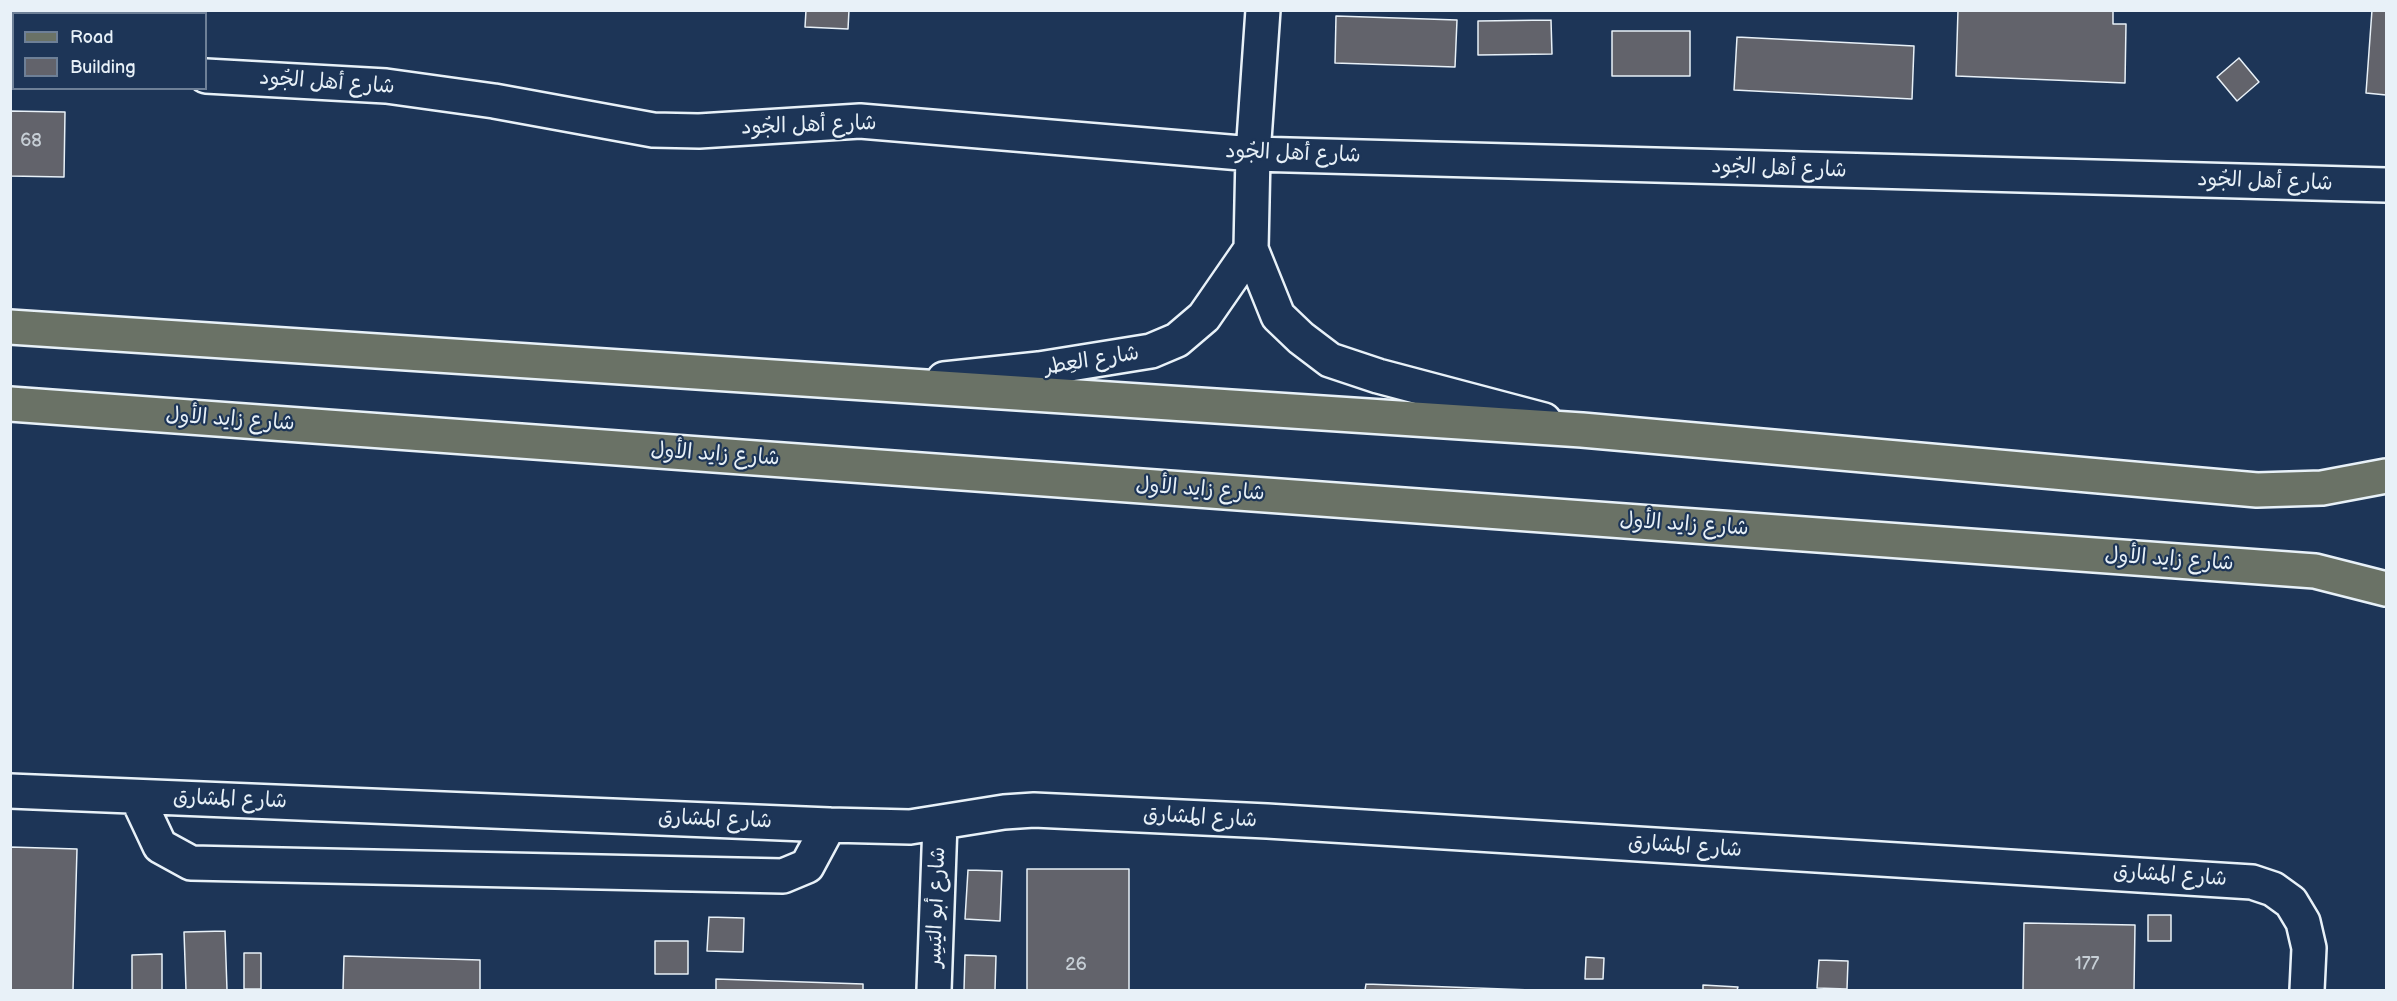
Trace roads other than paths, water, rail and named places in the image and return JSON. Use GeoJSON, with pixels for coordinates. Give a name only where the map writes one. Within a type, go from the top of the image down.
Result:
{"type":"FeatureCollection","features":[{"type":"Feature","properties":{"kind":"main road"},"geometry":{"type":"LineString","coordinates":[[10,327],[1582,430],[2257,490],[2322,488],[2386,476]]}},
{"type":"Feature","properties":{"kind":"main road","name":"شارع زايد الأول"},"geometry":{"type":"LineString","coordinates":[[10,404],[2315,571],[2386,589]]}},
{"type":"Feature","properties":{"kind":"street"},"geometry":{"type":"LineString","coordinates":[[1263,10],[1253,154],[1251,249],[1278,316],[1301,339],[1330,360],[1378,376],[1582,430]]}},
{"type":"Feature","properties":{"kind":"street","name":"شارع أهل الجُود"},"geometry":{"type":"LineString","coordinates":[[207,76],[386,86],[494,101],[653,130],[699,130],[860,121],[1253,154],[2386,185]]}},
{"type":"Feature","properties":{"kind":"street","name":"شارع العِطر"},"geometry":{"type":"LineString","coordinates":[[887,384],[1039,369],[1151,351],[1176,340],[1204,317],[1251,249]]}},
{"type":"Feature","properties":{"kind":"street","name":"شارع المشارق"},"geometry":{"type":"LineString","coordinates":[[10,791],[910,827],[1004,812],[1034,810],[2252,882],[2274,889],[2291,902],[2304,922],[2309,948],[2307,990]]}},
{"type":"Feature","properties":{"kind":"street"},"geometry":{"type":"LineString","coordinates":[[137,796],[160,846],[191,863],[783,876],[807,866],[829,825]]}},
{"type":"Feature","properties":{"kind":"street","name":"شارع أبو اليَسِر"},"geometry":{"type":"LineString","coordinates":[[934,990],[940,823]]}}]}
